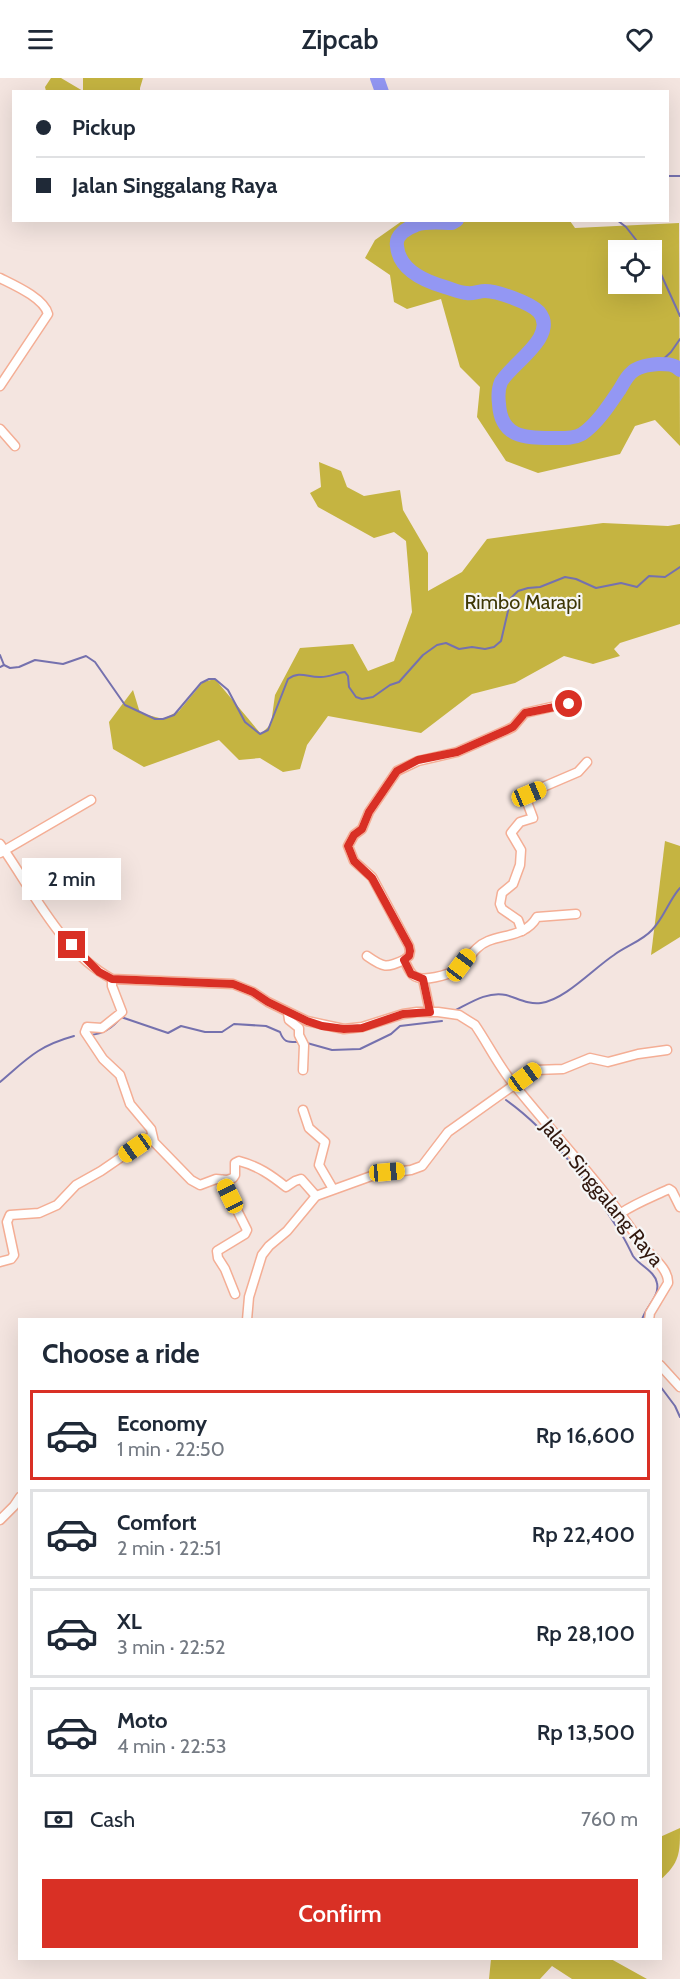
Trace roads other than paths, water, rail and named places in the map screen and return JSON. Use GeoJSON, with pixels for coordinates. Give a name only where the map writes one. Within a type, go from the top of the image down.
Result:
{"type":"FeatureCollection","features":[{"type":"Feature","properties":{"kind":"street"},"geometry":{"type":"LineString","coordinates":[[0,278],[25,291],[48,311],[47,318],[0,386]]}},
{"type":"Feature","properties":{"kind":"street"},"geometry":{"type":"LineString","coordinates":[[0,429],[15,446]]}},
{"type":"Feature","properties":{"kind":"street"},"geometry":{"type":"LineString","coordinates":[[367,956],[388,967],[404,960],[409,956],[410,951],[372,878],[360,868],[350,854],[348,846],[354,835],[362,829],[369,812],[397,771],[418,760],[457,752],[513,727],[525,713],[569,704]]}},
{"type":"Feature","properties":{"kind":"street"},"geometry":{"type":"LineString","coordinates":[[522,931],[518,920],[502,909],[500,904],[502,893],[513,884],[520,865],[521,850],[511,833],[520,822],[533,818],[527,802],[529,794],[578,772],[587,762]]}},
{"type":"Feature","properties":{"kind":"street"},"geometry":{"type":"LineString","coordinates":[[91,800],[2,849],[24,884],[59,930],[85,960],[112,979],[112,986],[122,1012],[102,1028],[87,1027],[85,1032],[103,1059],[120,1075],[130,1104],[152,1129],[154,1142],[194,1182],[202,1185],[216,1179],[233,1178],[235,1163],[239,1161],[256,1166],[286,1187],[301,1179],[316,1196]]}},
{"type":"Feature","properties":{"kind":"street"},"geometry":{"type":"LineString","coordinates":[[404,960],[411,974],[427,979],[458,968],[468,956],[486,942],[522,931],[540,916],[576,914]]}},
{"type":"Feature","properties":{"kind":"street","name":"Jalan Singgalang Raya"},"geometry":{"type":"LineString","coordinates":[[112,979],[233,984],[253,992],[288,1013],[322,1026],[344,1029],[362,1028],[403,1014],[430,1012],[459,1015],[470,1021],[475,1025],[514,1085],[621,1213],[643,1246],[665,1272],[668,1283],[649,1318]]}},
{"type":"Feature","properties":{"kind":"street"},"geometry":{"type":"LineString","coordinates":[[423,979],[430,1012]]}},
{"type":"Feature","properties":{"kind":"street"},"geometry":{"type":"LineString","coordinates":[[288,1013],[289,1020],[299,1028],[299,1035],[304,1046],[303,1070]]}},
{"type":"Feature","properties":{"kind":"street"},"geometry":{"type":"LineString","coordinates":[[248,1318],[249,1298],[262,1255],[316,1196],[381,1173],[411,1170],[422,1166],[448,1132],[535,1070],[540,1068],[563,1069],[590,1058],[608,1062],[638,1054],[667,1050]]}},
{"type":"Feature","properties":{"kind":"street"},"geometry":{"type":"LineString","coordinates":[[303,1110],[309,1128],[325,1142],[319,1165],[333,1189]]}},
{"type":"Feature","properties":{"kind":"street"},"geometry":{"type":"LineString","coordinates":[[0,1263],[11,1259],[14,1255],[7,1222],[10,1215],[39,1213],[57,1205],[76,1185],[152,1136]]}},
{"type":"Feature","properties":{"kind":"street"},"geometry":{"type":"LineString","coordinates":[[222,1180],[247,1230],[245,1234],[217,1251],[235,1294]]}},
{"type":"Feature","properties":{"kind":"street"},"geometry":{"type":"LineString","coordinates":[[621,1213],[640,1201],[654,1198],[669,1189],[680,1208]]}},
{"type":"Feature","properties":{"kind":"street"},"geometry":{"type":"LineString","coordinates":[[662,1367],[680,1387]]}},
{"type":"Feature","properties":{"kind":"street"},"geometry":{"type":"LineString","coordinates":[[0,1520],[18,1500]]}},
{"type":"Feature","properties":{"kind":"waterway"},"geometry":{"type":"LineString","coordinates":[[377,78],[381,90]]}},
{"type":"Feature","properties":{"kind":"waterway"},"geometry":{"type":"LineString","coordinates":[[669,176],[680,176]]}},
{"type":"Feature","properties":{"kind":"waterway"},"geometry":{"type":"LineString","coordinates":[[434,222],[454,222]]}},
{"type":"Feature","properties":{"kind":"waterway"},"geometry":{"type":"LineString","coordinates":[[434,222],[409,228],[398,238],[399,254],[402,262],[408,268],[421,278],[456,291],[464,293],[485,291],[522,301],[539,312],[544,321],[543,331],[538,340],[506,375],[499,387],[501,415],[509,429],[523,436],[532,437],[578,436],[588,430],[598,419],[627,377],[636,369],[647,365],[668,364],[680,370]]}},
{"type":"Feature","properties":{"kind":"waterway"},"geometry":{"type":"LineString","coordinates":[[620,222],[636,240]]}},
{"type":"Feature","properties":{"kind":"waterway"},"geometry":{"type":"LineString","coordinates":[[662,276],[680,316]]}},
{"type":"Feature","properties":{"kind":"waterway"},"geometry":{"type":"LineString","coordinates":[[657,365],[671,352],[680,339]]}},
{"type":"Feature","properties":{"kind":"waterway"},"geometry":{"type":"LineString","coordinates":[[0,667],[4,665],[10,668],[19,667],[35,660],[63,664],[86,656],[95,662],[125,705],[155,719],[174,715],[201,683],[215,679],[228,690],[245,722],[260,734],[268,730],[288,679],[292,676],[324,677],[345,672],[348,676],[349,687],[356,697],[362,699],[373,697],[390,685],[399,682],[423,655],[437,645],[446,643],[459,649],[494,647],[501,641],[511,598],[518,591],[540,587],[565,577],[596,588],[621,583],[637,587],[649,576],[665,577],[680,567]]}},
{"type":"Feature","properties":{"kind":"waterway"},"geometry":{"type":"LineString","coordinates":[[0,655],[4,665]]}},
{"type":"Feature","properties":{"kind":"waterway"},"geometry":{"type":"LineString","coordinates":[[454,1011],[479,998],[499,994],[537,1003],[550,1001],[560,996],[614,955],[648,934],[660,920],[680,888]]}},
{"type":"Feature","properties":{"kind":"waterway"},"geometry":{"type":"LineString","coordinates":[[90,1035],[108,1030],[121,1017],[168,1033],[181,1026],[205,1032],[222,1032],[234,1024],[266,1026],[280,1032],[287,1041],[299,1042]]}},
{"type":"Feature","properties":{"kind":"waterway"},"geometry":{"type":"LineString","coordinates":[[307,1043],[332,1050],[360,1049],[391,1034],[400,1026],[442,1021]]}},
{"type":"Feature","properties":{"kind":"waterway"},"geometry":{"type":"LineString","coordinates":[[0,1082],[42,1049],[74,1036]]}},
{"type":"Feature","properties":{"kind":"waterway"},"geometry":{"type":"LineString","coordinates":[[506,1100],[538,1127],[569,1161],[609,1215],[633,1256],[656,1279],[656,1293],[643,1318]]}},
{"type":"Feature","properties":{"kind":"waterway"},"geometry":{"type":"LineString","coordinates":[[662,1389],[680,1417]]}},
{"type":"Feature","properties":{"kind":"park label","name":"Rimbo Marapi"},"geometry":{"type":"Point","coordinates":[523,602]}}]}
